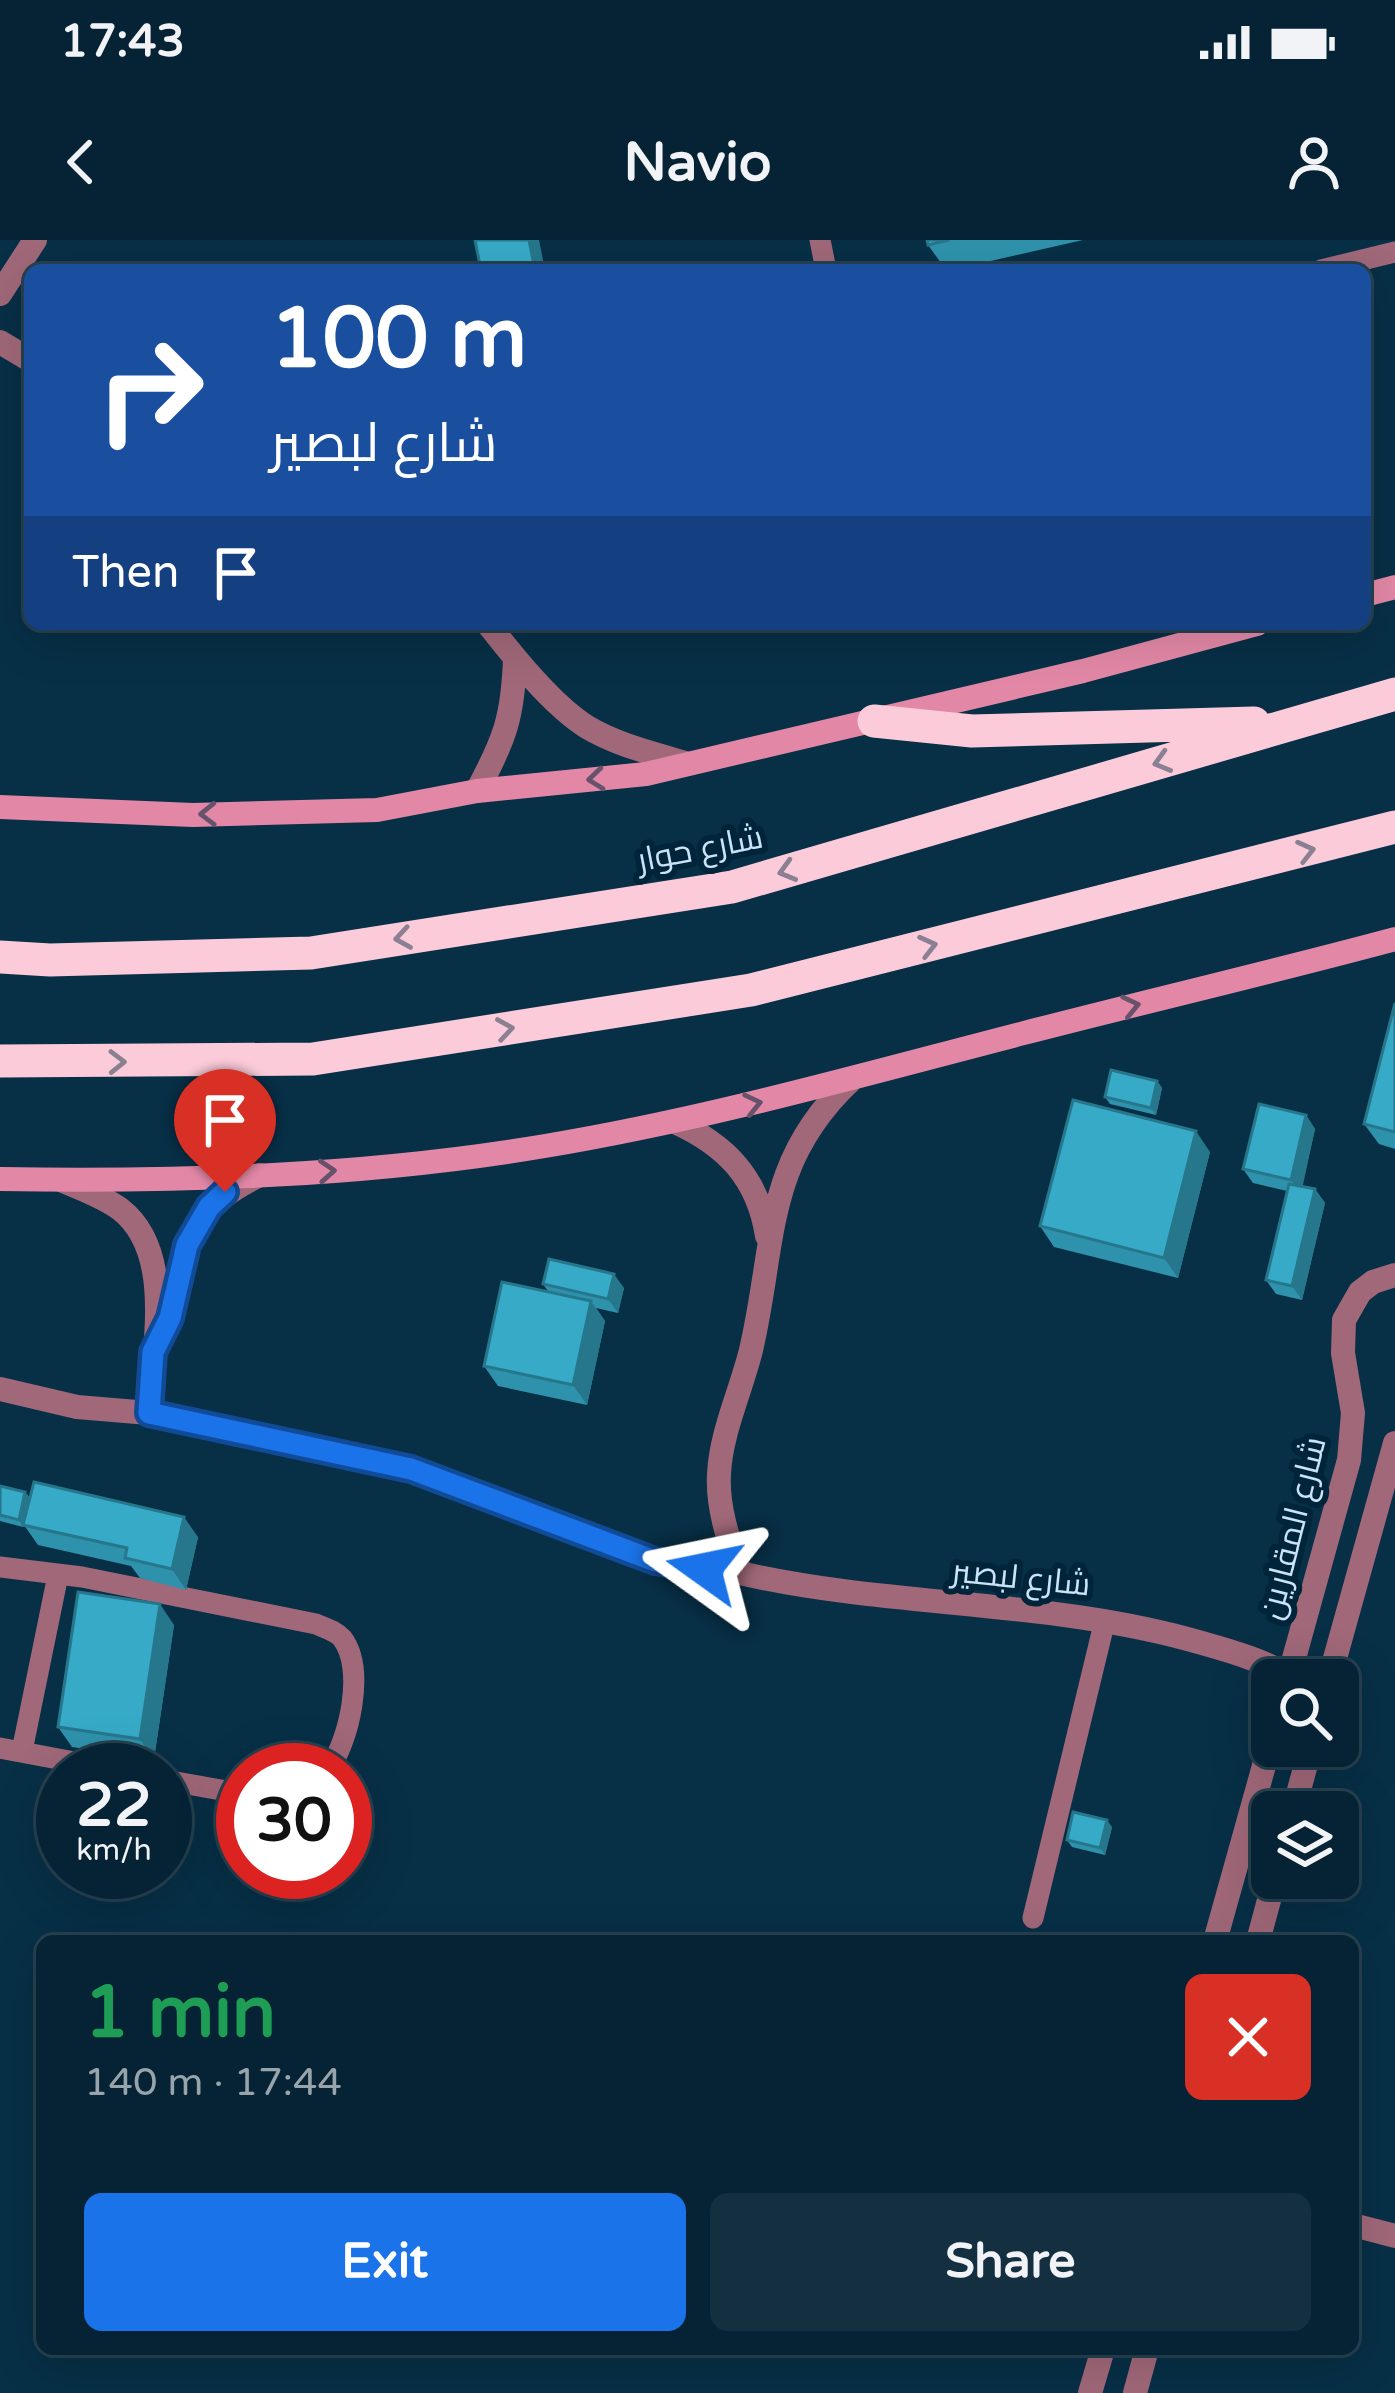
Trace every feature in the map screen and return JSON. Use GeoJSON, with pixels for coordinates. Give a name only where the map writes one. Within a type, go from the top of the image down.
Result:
{"type":"FeatureCollection","features":[{"type":"Feature","properties":{"kind":"highway","name":"شارع حوار"},"geometry":{"type":"LineString","coordinates":[[0,957],[50,960],[310,952],[732,887],[1395,694]]}},
{"type":"Feature","properties":{"kind":"highway"},"geometry":{"type":"LineString","coordinates":[[874,721],[972,731],[1304,721]]}},
{"type":"Feature","properties":{"kind":"highway"},"geometry":{"type":"LineString","coordinates":[[0,1061],[313,1059],[751,990],[1395,827]]}},
{"type":"Feature","properties":{"kind":"main road"},"geometry":{"type":"LineString","coordinates":[[0,807],[193,815],[376,810],[477,791],[646,774],[1083,671],[1235,630]]}},
{"type":"Feature","properties":{"kind":"main road"},"geometry":{"type":"LineString","coordinates":[[0,1179],[260,1175],[476,1156],[674,1122],[1395,939]]}},
{"type":"Feature","properties":{"kind":"street"},"geometry":{"type":"LineString","coordinates":[[0,294],[35,240]]}},
{"type":"Feature","properties":{"kind":"street"},"geometry":{"type":"LineString","coordinates":[[493,630],[582,724],[617,742],[685,763]]}},
{"type":"Feature","properties":{"kind":"street"},"geometry":{"type":"LineString","coordinates":[[477,791],[505,739],[515,658]]}},
{"type":"Feature","properties":{"kind":"street"},"geometry":{"type":"LineString","coordinates":[[740,1573],[727,1536],[718,1477],[750,1351],[768,1244],[782,1182],[797,1145],[850,1081]]}},
{"type":"Feature","properties":{"kind":"street"},"geometry":{"type":"LineString","coordinates":[[674,1122],[706,1136],[744,1172],[760,1206],[768,1244]]}},
{"type":"Feature","properties":{"kind":"street"},"geometry":{"type":"LineString","coordinates":[[153,1352],[170,1318],[196,1225],[225,1192],[260,1175]]}},
{"type":"Feature","properties":{"kind":"street"},"geometry":{"type":"LineString","coordinates":[[61,1180],[105,1199],[140,1229],[156,1272],[149,1413]]}},
{"type":"Feature","properties":{"kind":"street","name":"شارع المقارين"},"geometry":{"type":"LineString","coordinates":[[1296,1659],[1349,1460],[1353,1413],[1343,1353],[1344,1321],[1360,1292],[1395,1275]]}},
{"type":"Feature","properties":{"kind":"street","name":"شارع لبصير"},"geometry":{"type":"LineString","coordinates":[[0,1388],[77,1407],[149,1413],[411,1469],[655,1561],[824,1590],[1105,1620],[1222,1648],[1251,1661]]}},
{"type":"Feature","properties":{"kind":"street"},"geometry":{"type":"LineString","coordinates":[[1335,1659],[1395,1444]]}},
{"type":"Feature","properties":{"kind":"street"},"geometry":{"type":"LineString","coordinates":[[1217,1935],[1264,1767]]}},
{"type":"Feature","properties":{"kind":"street"},"geometry":{"type":"LineString","coordinates":[[1260,1935],[1269,1899]]}},
{"type":"Feature","properties":{"kind":"street"},"geometry":{"type":"LineString","coordinates":[[1359,2226],[1395,2236]]}},
{"type":"Feature","properties":{"kind":"street"},"geometry":{"type":"LineString","coordinates":[[1090,2393],[1101,2355]]}},
{"type":"Feature","properties":{"kind":"street"},"geometry":{"type":"LineString","coordinates":[[1136,2393],[1146,2355]]}},
{"type":"Feature","properties":{"kind":"lane"},"geometry":{"type":"LineString","coordinates":[[1346,264],[1395,252]]}},
{"type":"Feature","properties":{"kind":"lane"},"geometry":{"type":"LineString","coordinates":[[0,1567],[316,1624],[340,1634],[352,1658],[352,1705],[344,1743]]}},
{"type":"Feature","properties":{"kind":"lane"},"geometry":{"type":"LineString","coordinates":[[11,1749],[58,1575]]}},
{"type":"Feature","properties":{"kind":"lane"},"geometry":{"type":"LineString","coordinates":[[1033,1918],[1105,1620]]}},
{"type":"Feature","properties":{"kind":"building"},"geometry":{"type":"Polygon","coordinates":[[[475,240],[529,240],[534,264],[480,264],[475,240]]]}},
{"type":"Feature","properties":{"kind":"building"},"geometry":{"type":"Polygon","coordinates":[[[1395,1003],[1395,1132],[1364,1124],[1395,1003]]]}},
{"type":"Feature","properties":{"kind":"building"},"geometry":{"type":"Polygon","coordinates":[[[1111,1070],[1157,1081],[1151,1108],[1105,1097],[1111,1070]]]}},
{"type":"Feature","properties":{"kind":"building"},"geometry":{"type":"Polygon","coordinates":[[[1073,1100],[1196,1131],[1164,1258],[1040,1226],[1073,1100]]]}},
{"type":"Feature","properties":{"kind":"building"},"geometry":{"type":"Polygon","coordinates":[[[1259,1104],[1306,1115],[1291,1180],[1243,1169],[1259,1104]]]}},
{"type":"Feature","properties":{"kind":"building"},"geometry":{"type":"Polygon","coordinates":[[[1289,1184],[1315,1189],[1292,1286],[1266,1280],[1289,1184]]]}},
{"type":"Feature","properties":{"kind":"building"},"geometry":{"type":"Polygon","coordinates":[[[549,1259],[614,1274],[608,1299],[543,1284],[549,1259]]]}},
{"type":"Feature","properties":{"kind":"building"},"geometry":{"type":"Polygon","coordinates":[[[502,1282],[591,1301],[573,1385],[484,1366],[502,1282]]]}},
{"type":"Feature","properties":{"kind":"building"},"geometry":{"type":"Polygon","coordinates":[[[34,1482],[184,1517],[172,1569],[125,1558],[127,1548],[23,1525],[34,1482]]]}},
{"type":"Feature","properties":{"kind":"building"},"geometry":{"type":"Polygon","coordinates":[[[0,1486],[25,1492],[19,1520],[0,1515],[0,1486]]]}},
{"type":"Feature","properties":{"kind":"building"},"geometry":{"type":"Polygon","coordinates":[[[78,1592],[160,1604],[140,1739],[58,1727],[78,1592]]]}},
{"type":"Feature","properties":{"kind":"building"},"geometry":{"type":"Polygon","coordinates":[[[1073,1812],[1107,1820],[1100,1848],[1067,1840],[1073,1812]]]}},
{"type":"Feature","properties":{"kind":"route"},"geometry":{"type":"LineString","coordinates":[[225,1192],[196,1225],[187,1245],[170,1318],[153,1352],[149,1413],[411,1469],[655,1561],[704,1569]]}}]}
